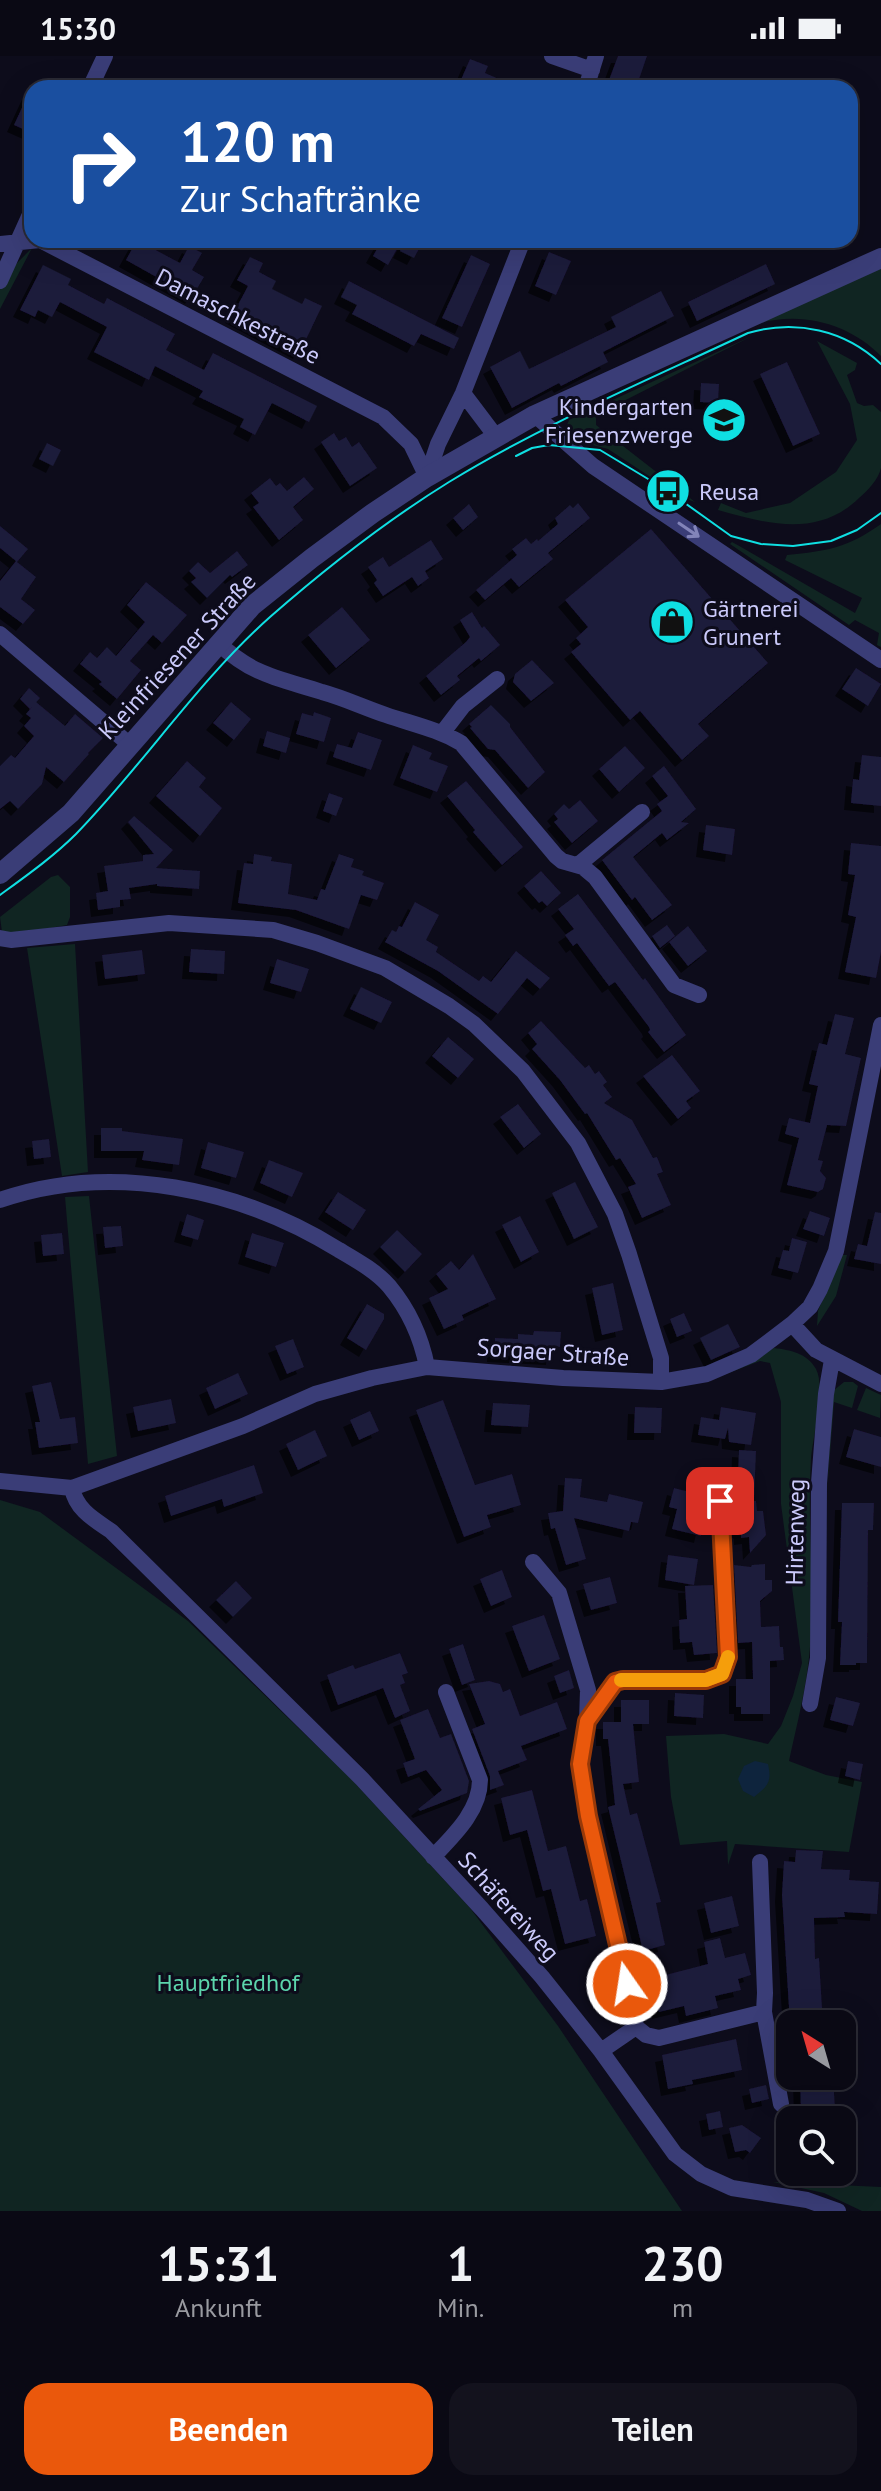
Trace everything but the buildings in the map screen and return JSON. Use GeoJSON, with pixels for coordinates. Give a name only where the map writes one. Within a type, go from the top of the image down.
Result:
{"type":"FeatureCollection","features":[{"type":"Feature","properties":{"kind":"street"},"geometry":{"type":"LineString","coordinates":[[94,80],[105,56]]}},
{"type":"Feature","properties":{"kind":"street"},"geometry":{"type":"LineString","coordinates":[[552,56],[594,63]]}},
{"type":"Feature","properties":{"kind":"street"},"geometry":{"type":"LineString","coordinates":[[0,281],[8,244],[24,221]]}},
{"type":"Feature","properties":{"kind":"street","name":"Damaschkestraße"},"geometry":{"type":"LineString","coordinates":[[56,248],[383,417],[411,444],[427,477]]}},
{"type":"Feature","properties":{"kind":"street"},"geometry":{"type":"LineString","coordinates":[[427,477],[520,248]]}},
{"type":"Feature","properties":{"kind":"street","name":"Kleinfriesener Straße"},"geometry":{"type":"LineString","coordinates":[[0,874],[71,813],[252,606],[312,558],[427,477],[535,415],[881,258]]}},
{"type":"Feature","properties":{"kind":"street"},"geometry":{"type":"LineString","coordinates":[[463,393],[497,438]]}},
{"type":"Feature","properties":{"kind":"street"},"geometry":{"type":"LineString","coordinates":[[535,415],[593,466],[881,660]]}},
{"type":"Feature","properties":{"kind":"street"},"geometry":{"type":"LineString","coordinates":[[0,634],[129,744]]}},
{"type":"Feature","properties":{"kind":"street"},"geometry":{"type":"LineString","coordinates":[[218,643],[236,659],[265,676],[324,692],[443,732],[461,743],[556,856],[578,865],[595,877],[674,985],[699,995]]}},
{"type":"Feature","properties":{"kind":"street"},"geometry":{"type":"LineString","coordinates":[[443,732],[463,706],[497,679]]}},
{"type":"Feature","properties":{"kind":"street"},"geometry":{"type":"LineString","coordinates":[[578,865],[642,812]]}},
{"type":"Feature","properties":{"kind":"street"},"geometry":{"type":"LineString","coordinates":[[0,938],[11,940],[169,923],[273,930],[385,968],[449,1006],[474,1024],[523,1071],[578,1143],[615,1214],[629,1254],[661,1358],[661,1382]]}},
{"type":"Feature","properties":{"kind":"street","name":"Sorgaer Straße"},"geometry":{"type":"LineString","coordinates":[[0,1481],[72,1488],[243,1426],[315,1394],[427,1367],[661,1382],[707,1374],[751,1355],[810,1307],[836,1251],[875,1088],[881,1025]]}},
{"type":"Feature","properties":{"kind":"street"},"geometry":{"type":"LineString","coordinates":[[0,1200],[78,1184],[131,1183],[206,1193],[276,1216],[320,1238],[387,1284],[408,1312],[422,1341],[427,1367]]}},
{"type":"Feature","properties":{"kind":"street"},"geometry":{"type":"LineString","coordinates":[[792,1324],[816,1350],[881,1384]]}},
{"type":"Feature","properties":{"kind":"street","name":"Hirtenweg"},"geometry":{"type":"LineString","coordinates":[[810,1704],[818,1658],[819,1483],[832,1360]]}},
{"type":"Feature","properties":{"kind":"street","name":"Schäfereiweg"},"geometry":{"type":"LineString","coordinates":[[72,1488],[74,1500],[86,1514],[111,1531],[362,1779],[542,1977],[601,2051],[675,2154],[701,2174],[732,2188],[807,2200],[838,2211]]}},
{"type":"Feature","properties":{"kind":"street"},"geometry":{"type":"LineString","coordinates":[[587,1721],[615,1682],[706,1680],[722,1674],[728,1657],[720,1501]]}},
{"type":"Feature","properties":{"kind":"street"},"geometry":{"type":"LineString","coordinates":[[533,1562],[559,1593],[588,1690],[580,1764],[588,1816],[636,2027],[646,2035],[659,2038],[764,2012]]}},
{"type":"Feature","properties":{"kind":"street","name":"Schäfereiweg"},"geometry":{"type":"LineString","coordinates":[[433,1857],[476,1804],[480,1791],[480,1780],[446,1692]]}},
{"type":"Feature","properties":{"kind":"street"},"geometry":{"type":"LineString","coordinates":[[760,1862],[764,2012],[781,2104]]}},
{"type":"Feature","properties":{"kind":"street"},"geometry":{"type":"LineString","coordinates":[[601,2051],[636,2027]]}},
{"type":"Feature","properties":{"kind":"green space"},"geometry":{"type":"Polygon","coordinates":[[[32,248],[0,309],[0,289],[11,269],[32,248]]]}},
{"type":"Feature","properties":{"kind":"green space"},"geometry":{"type":"Polygon","coordinates":[[[881,267],[881,356],[846,331],[818,321],[775,320],[744,329],[881,267]]]}},
{"type":"Feature","properties":{"kind":"green space"},"geometry":{"type":"Polygon","coordinates":[[[752,336],[596,415],[596,425],[695,502],[681,497],[608,449],[574,440],[567,425],[569,420],[752,336]]]}},
{"type":"Feature","properties":{"kind":"green space"},"geometry":{"type":"Polygon","coordinates":[[[817,341],[857,363],[855,370],[847,375],[857,403],[873,405],[881,412],[881,468],[878,477],[843,511],[809,523],[773,523],[718,510],[721,503],[746,513],[790,503],[836,472],[857,440],[850,404],[817,341]]]}},
{"type":"Feature","properties":{"kind":"green space"},"geometry":{"type":"Polygon","coordinates":[[[881,524],[881,647],[877,645],[879,633],[855,620],[849,625],[730,544],[732,542],[855,613],[862,598],[785,560],[787,555],[826,550],[847,543],[881,524]]]}},
{"type":"Feature","properties":{"kind":"green space"},"geometry":{"type":"Polygon","coordinates":[[[58,875],[70,887],[67,925],[12,935],[2,932],[0,917],[51,877],[58,875]]]}},
{"type":"Feature","properties":{"kind":"green space"},"geometry":{"type":"Polygon","coordinates":[[[75,944],[88,1172],[62,1176],[27,948],[75,944]]]}},
{"type":"Feature","properties":{"kind":"green space"},"geometry":{"type":"Polygon","coordinates":[[[89,1196],[117,1456],[88,1464],[65,1197],[89,1196]]]}},
{"type":"Feature","properties":{"kind":"green space"},"geometry":{"type":"Polygon","coordinates":[[[841,1255],[847,1255],[836,1296],[817,1326],[818,1311],[841,1255]]]}},
{"type":"Feature","properties":{"kind":"green space"},"geometry":{"type":"Polygon","coordinates":[[[774,1348],[792,1351],[808,1359],[816,1369],[820,1388],[810,1482],[810,1647],[789,1761],[826,1775],[862,1782],[849,1852],[735,1844],[728,1865],[727,1841],[680,1845],[671,1797],[666,1736],[724,1734],[768,1744],[781,1726],[793,1696],[802,1663],[781,1504],[781,1402],[770,1363],[760,1361],[718,1377],[774,1348]]]}},
{"type":"Feature","properties":{"kind":"green space"},"geometry":{"type":"Polygon","coordinates":[[[844,1382],[853,1382],[858,1386],[852,1408],[834,1402],[827,1492],[833,1391],[844,1382]]]}},
{"type":"Feature","properties":{"kind":"green space"},"geometry":{"type":"Polygon","coordinates":[[[866,1388],[881,1395],[880,1418],[857,1410],[866,1388]]]}},
{"type":"Feature","properties":{"kind":"green space","name":"Hauptfriedhof"},"geometry":{"type":"Polygon","coordinates":[[[0,1500],[40,1512],[188,1621],[351,1779],[470,1908],[558,2026],[682,2211],[0,2211],[0,1500]]]}},
{"type":"Feature","properties":{"kind":"green space"},"geometry":{"type":"Polygon","coordinates":[[[792,2186],[881,2187],[881,2211],[862,2211],[824,2193],[792,2186]]]}},
{"type":"Feature","properties":{"kind":"water"},"geometry":{"type":"Polygon","coordinates":[[[755,1761],[768,1764],[769,1779],[754,1797],[743,1791],[738,1779],[744,1766],[755,1761]]]}},
{"type":"Feature","properties":{"kind":"tram line"},"geometry":{"type":"LineString","coordinates":[[0,895],[76,834],[218,668],[270,617],[357,546],[449,482],[559,422],[748,333],[784,327],[819,330],[852,343],[881,364]]}},
{"type":"Feature","properties":{"kind":"tram line"},"geometry":{"type":"LineString","coordinates":[[516,456],[532,448],[549,445],[600,450],[668,491],[731,536],[761,544],[793,546],[831,541],[857,530],[881,513]]}},
{"type":"Feature","properties":{"kind":"slow traffic"},"geometry":{"type":"LineString","coordinates":[[621,1680],[706,1680],[722,1674],[728,1657]]}},
{"type":"Feature","properties":{"kind":"place","name":"Kindergarten Friesenzwerge"},"geometry":{"type":"Point","coordinates":[724,420]}},
{"type":"Feature","properties":{"kind":"place","name":"Reusa"},"geometry":{"type":"Point","coordinates":[668,491]}},
{"type":"Feature","properties":{"kind":"place","name":"Gärtnerei Grunert"},"geometry":{"type":"Point","coordinates":[672,622]}},
{"type":"Feature","properties":{"kind":"route"},"geometry":{"type":"LineString","coordinates":[[627,1984],[588,1816],[580,1764],[587,1721],[615,1682],[706,1680],[722,1674],[728,1657],[720,1501]]}}]}
